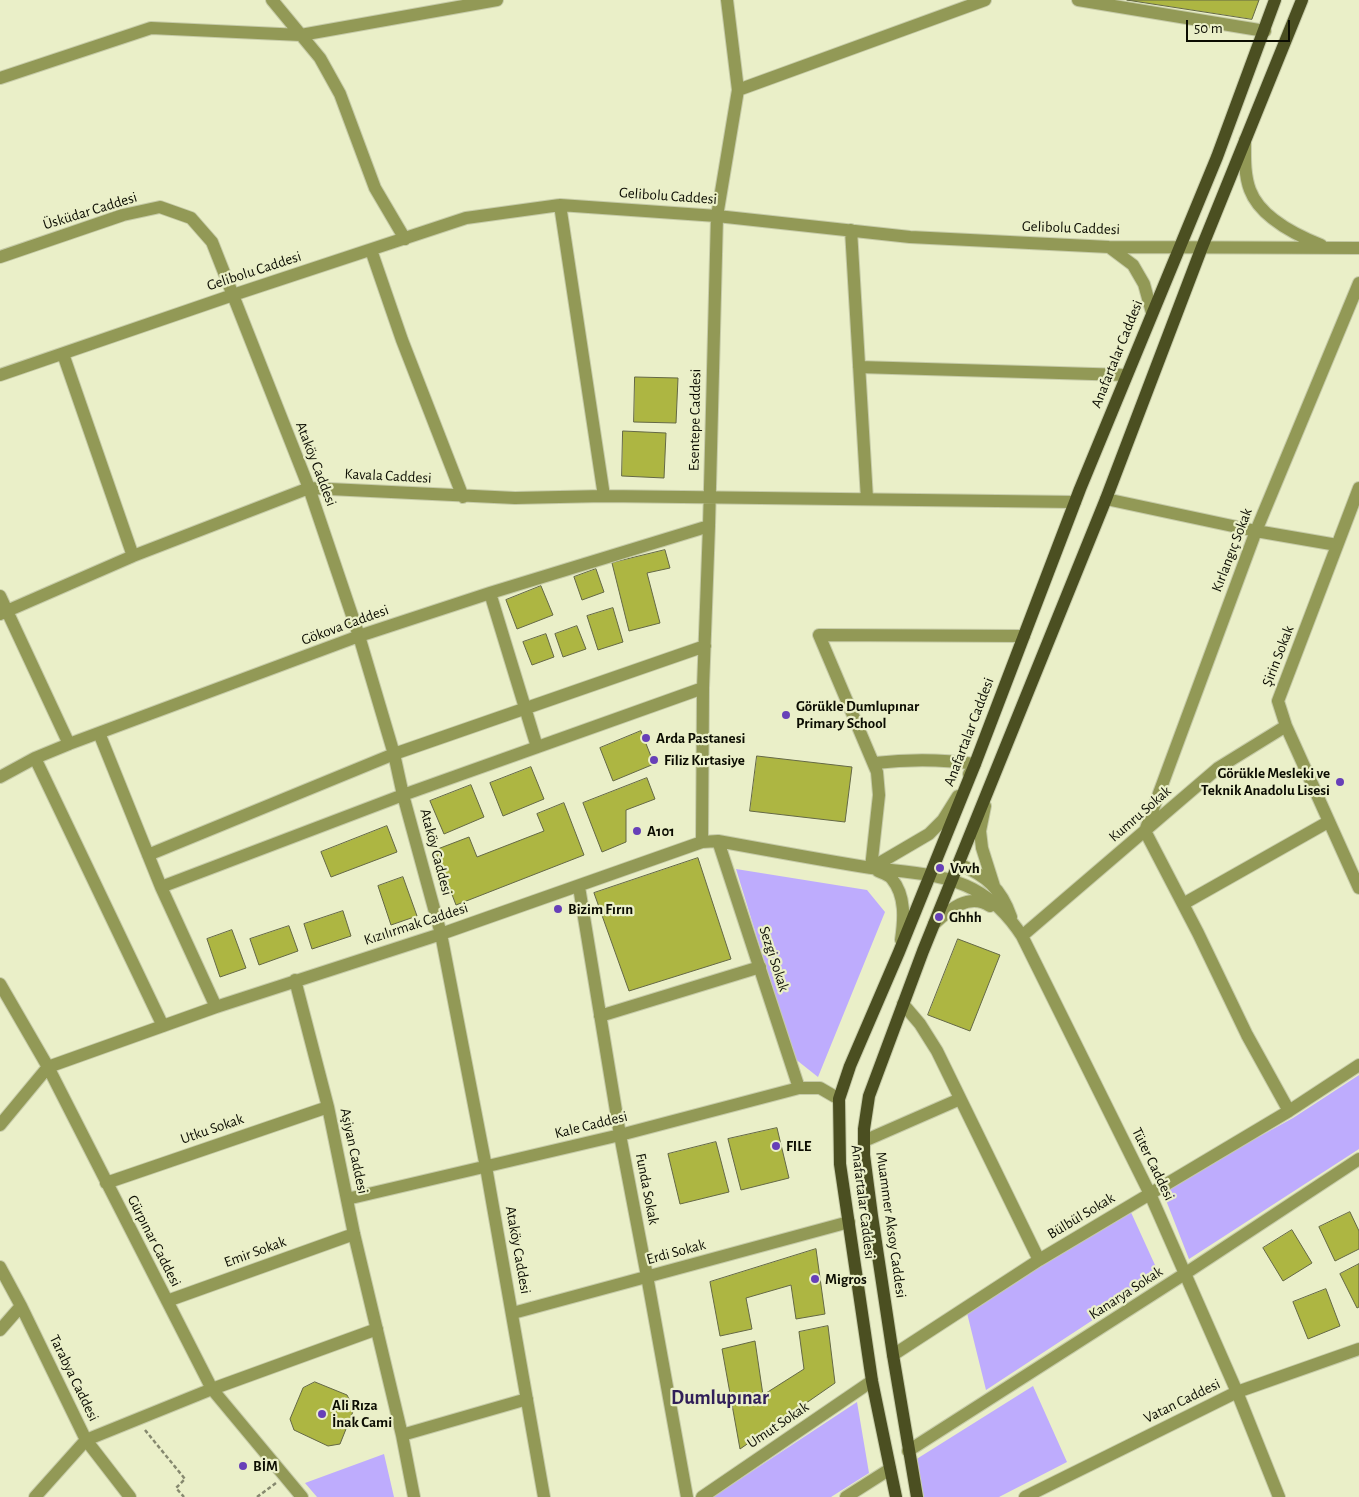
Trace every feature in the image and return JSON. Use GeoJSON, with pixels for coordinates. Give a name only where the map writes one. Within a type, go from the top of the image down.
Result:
{"type":"FeatureCollection","features":[{"type":"Feature","properties":{"kind":"main road","name":"Anafartalar Caddesi"},"geometry":{"type":"LineString","coordinates":[[896,1497],[872,1381],[848,1222],[840,1164],[839,1099],[850,1066],[899,952],[975,764],[1075,502],[1217,157],[1275,0]]}},
{"type":"Feature","properties":{"kind":"main road"},"geometry":{"type":"LineString","coordinates":[[952,880],[1106,499],[1202,246],[1302,0]]}},
{"type":"Feature","properties":{"kind":"main road","name":"Muammer Aksoy Caddesi"},"geometry":{"type":"LineString","coordinates":[[917,1497],[908,1451],[872,1216],[864,1155],[864,1129],[869,1096],[952,880]]}},
{"type":"Feature","properties":{"kind":"street"},"geometry":{"type":"LineString","coordinates":[[272,0],[320,58],[340,94],[375,188],[405,239]]}},
{"type":"Feature","properties":{"kind":"street"},"geometry":{"type":"LineString","coordinates":[[0,78],[151,28],[301,35],[497,0]]}},
{"type":"Feature","properties":{"kind":"street","name":"Esentepe Caddesi"},"geometry":{"type":"LineString","coordinates":[[702,842],[703,688],[717,216],[738,90],[727,0]]}},
{"type":"Feature","properties":{"kind":"street"},"geometry":{"type":"LineString","coordinates":[[738,90],[985,0]]}},
{"type":"Feature","properties":{"kind":"street"},"geometry":{"type":"LineString","coordinates":[[1078,0],[1265,31]]}},
{"type":"Feature","properties":{"kind":"street"},"geometry":{"type":"LineString","coordinates":[[1245,139],[1245,170],[1250,190],[1260,206],[1279,224],[1302,238],[1328,248]]}},
{"type":"Feature","properties":{"kind":"street"},"geometry":{"type":"LineString","coordinates":[[560,205],[604,496]]}},
{"type":"Feature","properties":{"kind":"street","name":"Gelibolu Caddesi"},"geometry":{"type":"LineString","coordinates":[[0,375],[466,218],[560,205],[717,216],[910,236],[1109,247],[1359,248]]}},
{"type":"Feature","properties":{"kind":"street","name":"Üsküdar Caddesi"},"geometry":{"type":"LineString","coordinates":[[0,257],[123,215],[160,207],[192,218],[212,242],[233,295]]}},
{"type":"Feature","properties":{"kind":"street"},"geometry":{"type":"LineString","coordinates":[[851,230],[867,499]]}},
{"type":"Feature","properties":{"kind":"street"},"geometry":{"type":"LineString","coordinates":[[1109,247],[1133,265],[1144,284],[1152,313]]}},
{"type":"Feature","properties":{"kind":"street"},"geometry":{"type":"LineString","coordinates":[[371,250],[402,340],[463,496]]}},
{"type":"Feature","properties":{"kind":"street","name":"Kırlangıç Sokak"},"geometry":{"type":"LineString","coordinates":[[1145,831],[1256,531],[1359,283]]}},
{"type":"Feature","properties":{"kind":"street","name":"Ataköy Caddesi"},"geometry":{"type":"LineString","coordinates":[[233,295],[310,488],[360,636],[394,754],[403,795],[441,934],[513,1313],[544,1497]]}},
{"type":"Feature","properties":{"kind":"street"},"geometry":{"type":"LineString","coordinates":[[63,354],[133,556]]}},
{"type":"Feature","properties":{"kind":"street"},"geometry":{"type":"LineString","coordinates":[[859,367],[1126,376]]}},
{"type":"Feature","properties":{"kind":"street","name":"Kavala Caddesi"},"geometry":{"type":"LineString","coordinates":[[3,613],[133,556],[310,488],[515,498],[604,496],[1075,502]]}},
{"type":"Feature","properties":{"kind":"street","name":"Şirin Sokak"},"geometry":{"type":"LineString","coordinates":[[1359,488],[1278,702],[1286,726],[1359,888]]}},
{"type":"Feature","properties":{"kind":"street"},"geometry":{"type":"LineString","coordinates":[[1106,499],[1256,531],[1337,545]]}},
{"type":"Feature","properties":{"kind":"street","name":"Gökova Caddesi"},"geometry":{"type":"LineString","coordinates":[[0,777],[35,758],[69,744],[360,636],[490,592],[709,526]]}},
{"type":"Feature","properties":{"kind":"street"},"geometry":{"type":"LineString","coordinates":[[490,592],[537,748]]}},
{"type":"Feature","properties":{"kind":"street"},"geometry":{"type":"LineString","coordinates":[[0,596],[3,613],[69,744]]}},
{"type":"Feature","properties":{"kind":"street"},"geometry":{"type":"LineString","coordinates":[[871,868],[879,788],[875,764],[819,635],[1024,636]]}},
{"type":"Feature","properties":{"kind":"street"},"geometry":{"type":"LineString","coordinates":[[148,855],[394,754],[705,646]]}},
{"type":"Feature","properties":{"kind":"street"},"geometry":{"type":"LineString","coordinates":[[161,887],[403,795],[703,688]]}},
{"type":"Feature","properties":{"kind":"street","name":"Kumru Sokak"},"geometry":{"type":"LineString","coordinates":[[1022,936],[1218,768],[1286,726]]}},
{"type":"Feature","properties":{"kind":"street"},"geometry":{"type":"LineString","coordinates":[[99,733],[161,887],[216,1007]]}},
{"type":"Feature","properties":{"kind":"street"},"geometry":{"type":"LineString","coordinates":[[35,758],[163,1026]]}},
{"type":"Feature","properties":{"kind":"street"},"geometry":{"type":"LineString","coordinates":[[871,868],[929,834],[943,820],[975,764],[927,759],[875,764]]}},
{"type":"Feature","properties":{"kind":"street"},"geometry":{"type":"LineString","coordinates":[[988,793],[980,831],[982,848],[994,886]]}},
{"type":"Feature","properties":{"kind":"street"},"geometry":{"type":"LineString","coordinates":[[1183,904],[1328,822]]}},
{"type":"Feature","properties":{"kind":"street"},"geometry":{"type":"LineString","coordinates":[[1145,831],[1247,1035],[1289,1110]]}},
{"type":"Feature","properties":{"kind":"street","name":"Kızılırmak Caddesi"},"geometry":{"type":"LineString","coordinates":[[48,1067],[216,1007],[579,887],[702,842],[718,841],[871,868],[930,876]]}},
{"type":"Feature","properties":{"kind":"street","name":"Sezgi Sokak"},"geometry":{"type":"LineString","coordinates":[[718,841],[799,1088]]}},
{"type":"Feature","properties":{"kind":"street"},"geometry":{"type":"LineString","coordinates":[[959,864],[976,872],[994,886],[1006,901],[1013,922]]}},
{"type":"Feature","properties":{"kind":"street"},"geometry":{"type":"LineString","coordinates":[[871,868],[891,877],[898,889],[903,907],[904,924],[899,952]]}},
{"type":"Feature","properties":{"kind":"street","name":"Tüter Caddesi"},"geometry":{"type":"LineString","coordinates":[[930,876],[952,880],[972,888],[995,903],[1013,922],[1022,936],[1150,1194],[1237,1392],[1279,1497]]}},
{"type":"Feature","properties":{"kind":"street","name":"Funda Sokak"},"geometry":{"type":"LineString","coordinates":[[579,887],[620,1135],[648,1276],[687,1497]]}},
{"type":"Feature","properties":{"kind":"street"},"geometry":{"type":"LineString","coordinates":[[934,925],[945,913],[958,904],[972,900],[984,903],[1013,922]]}},
{"type":"Feature","properties":{"kind":"street"},"geometry":{"type":"LineString","coordinates":[[600,1016],[760,967]]}},
{"type":"Feature","properties":{"kind":"street","name":"Aşiyan Caddesi"},"geometry":{"type":"LineString","coordinates":[[296,980],[328,1106],[354,1234],[402,1435],[414,1497]]}},
{"type":"Feature","properties":{"kind":"street","name":"Gürpınar Caddesi"},"geometry":{"type":"LineString","coordinates":[[0,984],[48,1067],[212,1388],[302,1497]]}},
{"type":"Feature","properties":{"kind":"street"},"geometry":{"type":"LineString","coordinates":[[903,1004],[920,1024],[937,1051],[1039,1260]]}},
{"type":"Feature","properties":{"kind":"street","name":"Bülbül Sokak"},"geometry":{"type":"LineString","coordinates":[[893,1355],[1039,1260],[1359,1066]]}},
{"type":"Feature","properties":{"kind":"street"},"geometry":{"type":"LineString","coordinates":[[0,1124],[48,1067]]}},
{"type":"Feature","properties":{"kind":"street","name":"Kale Caddesi"},"geometry":{"type":"LineString","coordinates":[[347,1199],[620,1135],[799,1088],[820,1088],[839,1099]]}},
{"type":"Feature","properties":{"kind":"street"},"geometry":{"type":"LineString","coordinates":[[864,1141],[960,1099]]}},
{"type":"Feature","properties":{"kind":"street","name":"Utku Sokak"},"geometry":{"type":"LineString","coordinates":[[106,1183],[328,1106]]}},
{"type":"Feature","properties":{"kind":"street","name":"Kanarya Sokak"},"geometry":{"type":"LineString","coordinates":[[908,1451],[1186,1273],[1359,1159]]}},
{"type":"Feature","properties":{"kind":"street","name":"Erdi Sokak"},"geometry":{"type":"LineString","coordinates":[[513,1313],[848,1222]]}},
{"type":"Feature","properties":{"kind":"street","name":"Emir Sokak"},"geometry":{"type":"LineString","coordinates":[[167,1300],[354,1234]]}},
{"type":"Feature","properties":{"kind":"street","name":"Tarabya Caddesi"},"geometry":{"type":"LineString","coordinates":[[0,1266],[86,1440],[130,1497]]}},
{"type":"Feature","properties":{"kind":"street"},"geometry":{"type":"LineString","coordinates":[[0,1330],[21,1306]]}},
{"type":"Feature","properties":{"kind":"street"},"geometry":{"type":"LineString","coordinates":[[35,1497],[86,1440],[212,1388],[377,1329]]}},
{"type":"Feature","properties":{"kind":"street","name":"Vatan Caddesi"},"geometry":{"type":"LineString","coordinates":[[1025,1497],[1046,1492],[1237,1392],[1359,1349]]}},
{"type":"Feature","properties":{"kind":"street","name":"Umut Sokak"},"geometry":{"type":"LineString","coordinates":[[702,1497],[872,1381]]}},
{"type":"Feature","properties":{"kind":"street"},"geometry":{"type":"LineString","coordinates":[[402,1435],[527,1399]]}},
{"type":"Feature","properties":{"kind":"street"},"geometry":{"type":"LineString","coordinates":[[846,1497],[890,1469]]}},
{"type":"Feature","properties":{"kind":"path"},"geometry":{"type":"LineString","coordinates":[[136,1419],[185,1480],[176,1488],[184,1497]]}},
{"type":"Feature","properties":{"kind":"path"},"geometry":{"type":"LineString","coordinates":[[257,1497],[285,1477]]}},
{"type":"Feature","properties":{"kind":"shaded area"},"geometry":{"type":"Polygon","coordinates":[[[736,869],[867,890],[885,912],[818,1077],[794,1058],[736,869]]]}},
{"type":"Feature","properties":{"kind":"shaded area"},"geometry":{"type":"Polygon","coordinates":[[[1359,1075],[1359,1149],[1189,1259],[1162,1190],[1293,1118],[1359,1075]]]}},
{"type":"Feature","properties":{"kind":"shaded area"},"geometry":{"type":"Polygon","coordinates":[[[1129,1208],[1160,1276],[986,1390],[967,1313],[1129,1208]]]}},
{"type":"Feature","properties":{"kind":"shaded area"},"geometry":{"type":"Polygon","coordinates":[[[1033,1386],[1067,1462],[999,1497],[924,1497],[915,1460],[1033,1386]]]}},
{"type":"Feature","properties":{"kind":"shaded area"},"geometry":{"type":"Polygon","coordinates":[[[857,1402],[869,1473],[831,1497],[713,1497],[857,1402]]]}},
{"type":"Feature","properties":{"kind":"shaded area"},"geometry":{"type":"Polygon","coordinates":[[[384,1454],[394,1497],[317,1497],[305,1483],[384,1454]]]}},
{"type":"Feature","properties":{"kind":"building"},"geometry":{"type":"Polygon","coordinates":[[[1127,0],[1259,0],[1252,19],[1127,0]]]}},
{"type":"Feature","properties":{"kind":"building"},"geometry":{"type":"Polygon","coordinates":[[[635,377],[678,378],[676,423],[634,422],[635,377]]]}},
{"type":"Feature","properties":{"kind":"building"},"geometry":{"type":"Polygon","coordinates":[[[623,431],[666,433],[664,478],[622,476],[623,431]]]}},
{"type":"Feature","properties":{"kind":"building"},"geometry":{"type":"Polygon","coordinates":[[[665,550],[670,568],[647,573],[660,623],[629,631],[612,563],[665,550]]]}},
{"type":"Feature","properties":{"kind":"building"},"geometry":{"type":"Polygon","coordinates":[[[596,569],[604,592],[582,600],[574,577],[596,569]]]}},
{"type":"Feature","properties":{"kind":"building"},"geometry":{"type":"Polygon","coordinates":[[[541,586],[553,615],[517,629],[506,600],[541,586]]]}},
{"type":"Feature","properties":{"kind":"building"},"geometry":{"type":"Polygon","coordinates":[[[613,608],[623,642],[598,650],[587,616],[613,608]]]}},
{"type":"Feature","properties":{"kind":"building"},"geometry":{"type":"Polygon","coordinates":[[[577,626],[586,649],[563,657],[555,634],[577,626]]]}},
{"type":"Feature","properties":{"kind":"building"},"geometry":{"type":"Polygon","coordinates":[[[546,634],[554,657],[532,665],[523,642],[546,634]]]}},
{"type":"Feature","properties":{"kind":"building"},"geometry":{"type":"Polygon","coordinates":[[[641,731],[654,764],[613,781],[600,748],[641,731]]]}},
{"type":"Feature","properties":{"kind":"building","name":"Görükle Dumlupınar Primary School"},"geometry":{"type":"Polygon","coordinates":[[[757,756],[852,767],[845,822],[750,811],[757,756]]]}},
{"type":"Feature","properties":{"kind":"building"},"geometry":{"type":"Polygon","coordinates":[[[531,767],[544,799],[503,816],[490,783],[531,767]]]}},
{"type":"Feature","properties":{"kind":"building"},"geometry":{"type":"Polygon","coordinates":[[[647,778],[655,799],[626,810],[626,842],[602,852],[583,803],[647,778]]]}},
{"type":"Feature","properties":{"kind":"building"},"geometry":{"type":"Polygon","coordinates":[[[471,785],[484,817],[444,834],[430,801],[471,785]]]}},
{"type":"Feature","properties":{"kind":"building"},"geometry":{"type":"Polygon","coordinates":[[[564,803],[584,855],[456,905],[435,850],[469,837],[477,857],[544,831],[537,814],[564,803]]]}},
{"type":"Feature","properties":{"kind":"building"},"geometry":{"type":"Polygon","coordinates":[[[387,826],[397,852],[331,877],[321,852],[387,826]]]}},
{"type":"Feature","properties":{"kind":"building"},"geometry":{"type":"Polygon","coordinates":[[[698,858],[731,959],[629,991],[594,893],[698,858]]]}},
{"type":"Feature","properties":{"kind":"building"},"geometry":{"type":"Polygon","coordinates":[[[403,877],[417,916],[391,925],[378,886],[403,877]]]}},
{"type":"Feature","properties":{"kind":"building"},"geometry":{"type":"Polygon","coordinates":[[[343,911],[351,936],[312,949],[304,924],[343,911]]]}},
{"type":"Feature","properties":{"kind":"building"},"geometry":{"type":"Polygon","coordinates":[[[289,926],[298,951],[259,965],[250,939],[289,926]]]}},
{"type":"Feature","properties":{"kind":"building"},"geometry":{"type":"Polygon","coordinates":[[[232,930],[246,968],[220,977],[207,939],[232,930]]]}},
{"type":"Feature","properties":{"kind":"building"},"geometry":{"type":"Polygon","coordinates":[[[958,939],[1000,955],[970,1031],[928,1015],[958,939]]]}},
{"type":"Feature","properties":{"kind":"building"},"geometry":{"type":"Polygon","coordinates":[[[777,1128],[789,1178],[741,1190],[728,1139],[777,1128]]]}},
{"type":"Feature","properties":{"kind":"building"},"geometry":{"type":"Polygon","coordinates":[[[716,1142],[729,1192],[680,1204],[668,1154],[716,1142]]]}},
{"type":"Feature","properties":{"kind":"building"},"geometry":{"type":"Polygon","coordinates":[[[1350,1212],[1359,1231],[1359,1249],[1335,1261],[1319,1227],[1350,1212]]]}},
{"type":"Feature","properties":{"kind":"building"},"geometry":{"type":"Polygon","coordinates":[[[1292,1230],[1312,1263],[1283,1281],[1263,1248],[1292,1230]]]}},
{"type":"Feature","properties":{"kind":"building"},"geometry":{"type":"Polygon","coordinates":[[[816,1249],[825,1314],[796,1319],[791,1285],[746,1298],[752,1329],[720,1336],[710,1282],[816,1249]]]}},
{"type":"Feature","properties":{"kind":"building"},"geometry":{"type":"Polygon","coordinates":[[[1359,1264],[1359,1307],[1357,1308],[1340,1274],[1359,1264]]]}},
{"type":"Feature","properties":{"kind":"building"},"geometry":{"type":"Polygon","coordinates":[[[1326,1289],[1340,1326],[1308,1339],[1293,1302],[1326,1289]]]}},
{"type":"Feature","properties":{"kind":"building"},"geometry":{"type":"Polygon","coordinates":[[[828,1326],[835,1383],[740,1449],[722,1349],[755,1341],[763,1395],[804,1369],[799,1332],[828,1326]]]}},
{"type":"Feature","properties":{"kind":"building","name":"Ali Rıza İnak Cami"},"geometry":{"type":"Polygon","coordinates":[[[315,1382],[347,1395],[354,1409],[340,1444],[328,1446],[294,1430],[290,1419],[303,1388],[315,1382]]]}},
{"type":"Feature","properties":{"kind":"place","name":"Görükle Dumlupınar Primary School"},"geometry":{"type":"Point","coordinates":[786,715]}},
{"type":"Feature","properties":{"kind":"place","name":"Arda Pastanesi"},"geometry":{"type":"Point","coordinates":[646,738]}},
{"type":"Feature","properties":{"kind":"place","name":"Filiz Kırtasiye"},"geometry":{"type":"Point","coordinates":[654,760]}},
{"type":"Feature","properties":{"kind":"place","name":"Görükle Mesleki ve Teknik Anadolu Lisesi"},"geometry":{"type":"Point","coordinates":[1340,782]}},
{"type":"Feature","properties":{"kind":"place","name":"A101"},"geometry":{"type":"Point","coordinates":[637,831]}},
{"type":"Feature","properties":{"kind":"place","name":"Vvvh"},"geometry":{"type":"Point","coordinates":[940,868]}},
{"type":"Feature","properties":{"kind":"place","name":"Bizim Fırın"},"geometry":{"type":"Point","coordinates":[558,909]}},
{"type":"Feature","properties":{"kind":"place","name":"Ghhh"},"geometry":{"type":"Point","coordinates":[939,917]}},
{"type":"Feature","properties":{"kind":"place","name":"FILE"},"geometry":{"type":"Point","coordinates":[776,1146]}},
{"type":"Feature","properties":{"kind":"place","name":"Migros"},"geometry":{"type":"Point","coordinates":[815,1279]}},
{"type":"Feature","properties":{"kind":"place","name":"Ali Rıza İnak Cami"},"geometry":{"type":"Point","coordinates":[322,1414]}},
{"type":"Feature","properties":{"kind":"place","name":"BİM"},"geometry":{"type":"Point","coordinates":[243,1466]}},
{"type":"Feature","properties":{"kind":"district","name":"Dumlupınar"},"geometry":{"type":"Point","coordinates":[720,1398]}}]}
